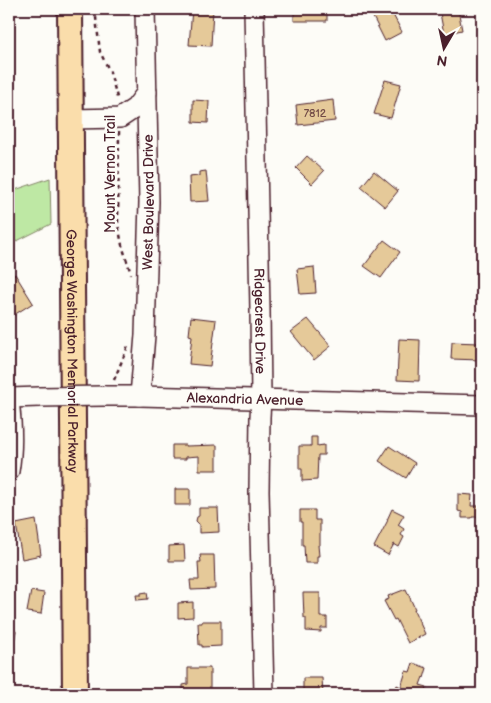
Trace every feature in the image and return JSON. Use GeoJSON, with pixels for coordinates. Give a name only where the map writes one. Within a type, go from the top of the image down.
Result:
{"type":"FeatureCollection","features":[{"type":"Feature","properties":{"kind":"main road","name":"George Washington Memorial Parkway"},"geometry":{"type":"LineString","coordinates":[[70,9],[75,694]]}},
{"type":"Feature","properties":{"kind":"street","name":"West Boulevard Drive"},"geometry":{"type":"LineString","coordinates":[[140,396],[147,294],[149,202],[145,9]]}},
{"type":"Feature","properties":{"kind":"street","name":"Ridgecrest Drive"},"geometry":{"type":"LineString","coordinates":[[254,9],[260,310],[260,491],[264,694]]}},
{"type":"Feature","properties":{"kind":"street"},"geometry":{"type":"LineString","coordinates":[[71,119],[120,118],[136,108],[146,92]]}},
{"type":"Feature","properties":{"kind":"street"},"geometry":{"type":"LineString","coordinates":[[120,118],[143,137],[148,147]]}},
{"type":"Feature","properties":{"kind":"street","name":"Alexandria Avenue"},"geometry":{"type":"LineString","coordinates":[[9,400],[40,396],[140,396],[482,405]]}},
{"type":"Feature","properties":{"kind":"street"},"geometry":{"type":"LineString","coordinates":[[9,400],[12,421],[9,471]]}},
{"type":"Feature","properties":{"kind":"path","name":"Mount Vernon Trail"},"geometry":{"type":"LineString","coordinates":[[95,9],[100,52],[110,72],[120,110],[118,224],[132,280]]}},
{"type":"Feature","properties":{"kind":"path"},"geometry":{"type":"LineString","coordinates":[[107,396],[130,340]]}},
{"type":"Feature","properties":{"kind":"green space"},"geometry":{"type":"Polygon","coordinates":[[[50,178],[51,224],[9,245],[9,192],[50,178]]]}},
{"type":"Feature","properties":{"kind":"building"},"geometry":{"type":"Polygon","coordinates":[[[192,9],[213,9],[211,46],[189,45],[192,9]]]}},
{"type":"Feature","properties":{"kind":"building"},"geometry":{"type":"Polygon","coordinates":[[[294,9],[327,9],[327,21],[294,21],[294,9]]]}},
{"type":"Feature","properties":{"kind":"building"},"geometry":{"type":"Polygon","coordinates":[[[369,9],[390,9],[402,32],[385,41],[369,9]]]}},
{"type":"Feature","properties":{"kind":"building"},"geometry":{"type":"Polygon","coordinates":[[[458,9],[462,30],[444,34],[440,13],[458,9]]]}},
{"type":"Feature","properties":{"kind":"building"},"geometry":{"type":"Polygon","coordinates":[[[385,80],[401,84],[391,118],[374,114],[385,80]]]}},
{"type":"Feature","properties":{"kind":"building"},"geometry":{"type":"Polygon","coordinates":[[[193,100],[209,101],[208,123],[193,122],[193,100]]]}},
{"type":"Feature","properties":{"kind":"building"},"geometry":{"type":"Polygon","coordinates":[[[333,100],[335,121],[298,125],[296,105],[333,100]]]}},
{"type":"Feature","properties":{"kind":"building"},"geometry":{"type":"Polygon","coordinates":[[[307,156],[324,171],[312,184],[296,168],[307,156]]]}},
{"type":"Feature","properties":{"kind":"building"},"geometry":{"type":"Polygon","coordinates":[[[206,171],[209,201],[190,202],[189,177],[199,176],[199,172],[206,171]]]}},
{"type":"Feature","properties":{"kind":"building"},"geometry":{"type":"Polygon","coordinates":[[[374,171],[398,191],[385,207],[361,187],[374,171]]]}},
{"type":"Feature","properties":{"kind":"building"},"geometry":{"type":"Polygon","coordinates":[[[384,240],[400,252],[381,278],[364,266],[384,240]]]}},
{"type":"Feature","properties":{"kind":"building"},"geometry":{"type":"Polygon","coordinates":[[[314,267],[316,293],[300,294],[297,269],[314,267]]]}},
{"type":"Feature","properties":{"kind":"building"},"geometry":{"type":"Polygon","coordinates":[[[9,274],[10,277],[15,274],[33,303],[9,318],[9,274]]]}},
{"type":"Feature","properties":{"kind":"building"},"geometry":{"type":"Polygon","coordinates":[[[191,317],[216,320],[210,366],[189,364],[192,336],[189,335],[191,317]]]}},
{"type":"Feature","properties":{"kind":"building"},"geometry":{"type":"Polygon","coordinates":[[[308,319],[331,346],[314,360],[291,332],[308,319]]]}},
{"type":"Feature","properties":{"kind":"building"},"geometry":{"type":"Polygon","coordinates":[[[478,332],[482,332],[480,360],[451,359],[452,342],[478,343],[478,332]]]}},
{"type":"Feature","properties":{"kind":"building"},"geometry":{"type":"Polygon","coordinates":[[[399,339],[420,340],[419,381],[397,380],[399,339]]]}},
{"type":"Feature","properties":{"kind":"building"},"geometry":{"type":"Polygon","coordinates":[[[311,437],[317,437],[317,446],[324,445],[324,455],[318,455],[317,480],[302,481],[302,469],[299,469],[299,446],[311,446],[311,437]]]}},
{"type":"Feature","properties":{"kind":"building"},"geometry":{"type":"Polygon","coordinates":[[[172,445],[217,445],[217,470],[199,470],[199,456],[186,457],[186,459],[172,459],[172,445]]]}},
{"type":"Feature","properties":{"kind":"building"},"geometry":{"type":"Polygon","coordinates":[[[389,446],[415,463],[406,478],[379,461],[389,446]]]}},
{"type":"Feature","properties":{"kind":"building"},"geometry":{"type":"Polygon","coordinates":[[[175,489],[190,489],[190,505],[175,505],[175,489]]]}},
{"type":"Feature","properties":{"kind":"building"},"geometry":{"type":"Polygon","coordinates":[[[458,494],[472,495],[471,506],[482,506],[482,517],[462,518],[462,512],[458,511],[458,494]]]}},
{"type":"Feature","properties":{"kind":"building"},"geometry":{"type":"Polygon","coordinates":[[[199,508],[218,508],[219,532],[199,533],[199,524],[196,521],[199,516],[199,508]]]}},
{"type":"Feature","properties":{"kind":"building"},"geometry":{"type":"Polygon","coordinates":[[[392,509],[404,515],[398,525],[404,529],[401,535],[404,537],[399,547],[394,544],[388,555],[374,547],[392,509]]]}},
{"type":"Feature","properties":{"kind":"building"},"geometry":{"type":"Polygon","coordinates":[[[300,510],[315,510],[315,520],[320,520],[320,545],[318,545],[319,556],[317,556],[317,563],[305,563],[300,510]]]}},
{"type":"Feature","properties":{"kind":"building"},"geometry":{"type":"Polygon","coordinates":[[[36,520],[41,555],[22,559],[16,524],[36,520]]]}},
{"type":"Feature","properties":{"kind":"building"},"geometry":{"type":"Polygon","coordinates":[[[184,545],[185,561],[169,561],[169,546],[184,545]]]}},
{"type":"Feature","properties":{"kind":"building"},"geometry":{"type":"Polygon","coordinates":[[[200,555],[214,555],[215,589],[191,590],[190,580],[199,580],[198,562],[201,562],[200,555]]]}},
{"type":"Feature","properties":{"kind":"building"},"geometry":{"type":"Polygon","coordinates":[[[406,589],[425,634],[408,643],[384,601],[389,599],[388,596],[406,589]]]}},
{"type":"Feature","properties":{"kind":"building"},"geometry":{"type":"Polygon","coordinates":[[[31,591],[44,593],[41,614],[27,612],[31,591]]]}},
{"type":"Feature","properties":{"kind":"building"},"geometry":{"type":"Polygon","coordinates":[[[147,592],[148,599],[137,600],[136,595],[147,592]]]}},
{"type":"Feature","properties":{"kind":"building"},"geometry":{"type":"Polygon","coordinates":[[[303,593],[320,593],[320,617],[327,617],[327,628],[321,628],[321,632],[306,631],[303,593]]]}},
{"type":"Feature","properties":{"kind":"building"},"geometry":{"type":"Polygon","coordinates":[[[193,602],[193,617],[178,618],[178,603],[193,602]]]}},
{"type":"Feature","properties":{"kind":"building"},"geometry":{"type":"Polygon","coordinates":[[[202,621],[221,621],[221,646],[202,647],[202,645],[199,645],[198,623],[202,623],[202,621]]]}},
{"type":"Feature","properties":{"kind":"building"},"geometry":{"type":"Polygon","coordinates":[[[9,630],[16,631],[12,654],[9,654],[9,630]]]}},
{"type":"Feature","properties":{"kind":"building"},"geometry":{"type":"Polygon","coordinates":[[[413,663],[427,668],[420,685],[427,687],[425,694],[394,694],[397,685],[401,687],[406,671],[410,672],[413,663]]]}},
{"type":"Feature","properties":{"kind":"building"},"geometry":{"type":"Polygon","coordinates":[[[188,668],[210,668],[210,691],[222,691],[222,694],[183,694],[183,685],[188,684],[188,668]]]}},
{"type":"Feature","properties":{"kind":"building"},"geometry":{"type":"Polygon","coordinates":[[[303,678],[322,678],[323,694],[303,694],[303,678]]]}}]}
